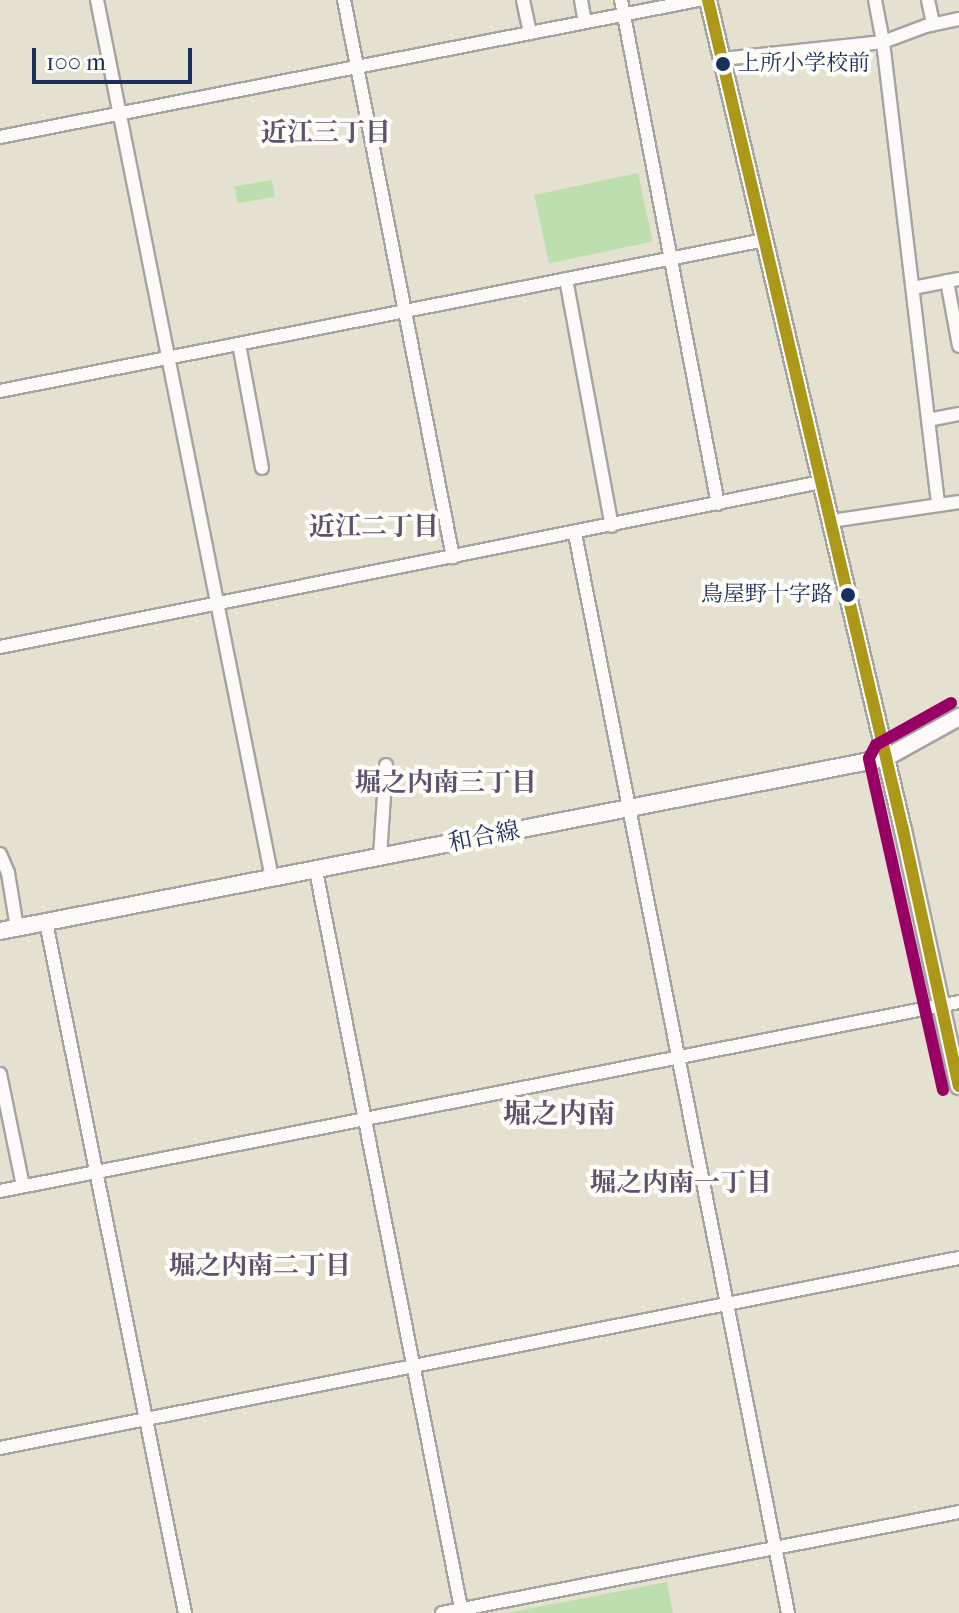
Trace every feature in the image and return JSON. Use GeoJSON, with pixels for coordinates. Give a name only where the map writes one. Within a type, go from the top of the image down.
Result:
{"type":"FeatureCollection","features":[{"type":"Feature","properties":{"kind":"main road"},"geometry":{"type":"LineString","coordinates":[[708,0],[831,521],[959,1086]]}},
{"type":"Feature","properties":{"kind":"main road","name":"和合線"},"geometry":{"type":"LineString","coordinates":[[8,929],[885,758],[959,717]]}},
{"type":"Feature","properties":{"kind":"street"},"geometry":{"type":"LineString","coordinates":[[97,0],[171,357],[272,878]]}},
{"type":"Feature","properties":{"kind":"street"},"geometry":{"type":"LineString","coordinates":[[344,0],[453,557]]}},
{"type":"Feature","properties":{"kind":"street"},"geometry":{"type":"LineString","coordinates":[[523,0],[530,33]]}},
{"type":"Feature","properties":{"kind":"street"},"geometry":{"type":"LineString","coordinates":[[581,0],[585,22]]}},
{"type":"Feature","properties":{"kind":"street"},"geometry":{"type":"LineString","coordinates":[[621,0],[718,504]]}},
{"type":"Feature","properties":{"kind":"street"},"geometry":{"type":"LineString","coordinates":[[0,137],[698,0]]}},
{"type":"Feature","properties":{"kind":"street"},"geometry":{"type":"LineString","coordinates":[[875,0],[883,42],[938,505]]}},
{"type":"Feature","properties":{"kind":"street"},"geometry":{"type":"LineString","coordinates":[[928,0],[933,24]]}},
{"type":"Feature","properties":{"kind":"street"},"geometry":{"type":"LineString","coordinates":[[722,59],[883,42],[933,24],[959,19]]}},
{"type":"Feature","properties":{"kind":"street"},"geometry":{"type":"LineString","coordinates":[[0,391],[765,240]]}},
{"type":"Feature","properties":{"kind":"street"},"geometry":{"type":"LineString","coordinates":[[566,279],[612,526]]}},
{"type":"Feature","properties":{"kind":"street"},"geometry":{"type":"LineString","coordinates":[[913,288],[953,280],[959,346]]}},
{"type":"Feature","properties":{"kind":"street"},"geometry":{"type":"LineString","coordinates":[[239,344],[262,468]]}},
{"type":"Feature","properties":{"kind":"street"},"geometry":{"type":"LineString","coordinates":[[928,420],[959,414]]}},
{"type":"Feature","properties":{"kind":"street"},"geometry":{"type":"LineString","coordinates":[[0,647],[575,534],[821,482]]}},
{"type":"Feature","properties":{"kind":"street"},"geometry":{"type":"LineString","coordinates":[[831,521],[959,502]]}},
{"type":"Feature","properties":{"kind":"street"},"geometry":{"type":"LineString","coordinates":[[575,534],[788,1613]]}},
{"type":"Feature","properties":{"kind":"street"},"geometry":{"type":"LineString","coordinates":[[380,856],[386,765]]}},
{"type":"Feature","properties":{"kind":"street"},"geometry":{"type":"LineString","coordinates":[[0,854],[8,873],[8,929]]}},
{"type":"Feature","properties":{"kind":"street"},"geometry":{"type":"LineString","coordinates":[[316,871],[462,1611]]}},
{"type":"Feature","properties":{"kind":"street"},"geometry":{"type":"LineString","coordinates":[[46,922],[185,1613]]}},
{"type":"Feature","properties":{"kind":"street"},"geometry":{"type":"LineString","coordinates":[[0,1191],[959,1002]]}},
{"type":"Feature","properties":{"kind":"street"},"geometry":{"type":"LineString","coordinates":[[0,1074],[23,1186]]}},
{"type":"Feature","properties":{"kind":"street"},"geometry":{"type":"LineString","coordinates":[[0,1448],[959,1258]]}},
{"type":"Feature","properties":{"kind":"street"},"geometry":{"type":"LineString","coordinates":[[442,1613],[959,1512]]}},
{"type":"Feature","properties":{"kind":"green space"},"geometry":{"type":"Polygon","coordinates":[[[638,173],[653,241],[549,264],[534,195],[638,173]]]}},
{"type":"Feature","properties":{"kind":"green space"},"geometry":{"type":"Polygon","coordinates":[[[272,180],[275,197],[238,203],[235,187],[272,180]]]}},
{"type":"Feature","properties":{"kind":"green space"},"geometry":{"type":"Polygon","coordinates":[[[667,1582],[673,1613],[507,1613],[667,1582]]]}},
{"type":"Feature","properties":{"kind":"transit line"},"geometry":{"type":"LineString","coordinates":[[708,0],[903,830],[959,1086]]}},
{"type":"Feature","properties":{"kind":"transit line"},"geometry":{"type":"LineString","coordinates":[[943,1090],[869,758],[876,745],[951,703]]}},
{"type":"Feature","properties":{"kind":"place","name":"上所小学校前"},"geometry":{"type":"Point","coordinates":[723,64]}},
{"type":"Feature","properties":{"kind":"place","name":"鳥屋野十字路"},"geometry":{"type":"Point","coordinates":[848,595]}},
{"type":"Feature","properties":{"kind":"district","name":"近江三丁目"},"geometry":{"type":"Point","coordinates":[326,133]}},
{"type":"Feature","properties":{"kind":"district","name":"近江二丁目"},"geometry":{"type":"Point","coordinates":[374,527]}},
{"type":"Feature","properties":{"kind":"district","name":"堀之内南三丁目"},"geometry":{"type":"Point","coordinates":[446,783]}},
{"type":"Feature","properties":{"kind":"district","name":"堀之内南"},"geometry":{"type":"Point","coordinates":[559,1114]}},
{"type":"Feature","properties":{"kind":"district","name":"堀之内南一丁目"},"geometry":{"type":"Point","coordinates":[681,1183]}},
{"type":"Feature","properties":{"kind":"district","name":"堀之内南二丁目"},"geometry":{"type":"Point","coordinates":[260,1266]}}]}
